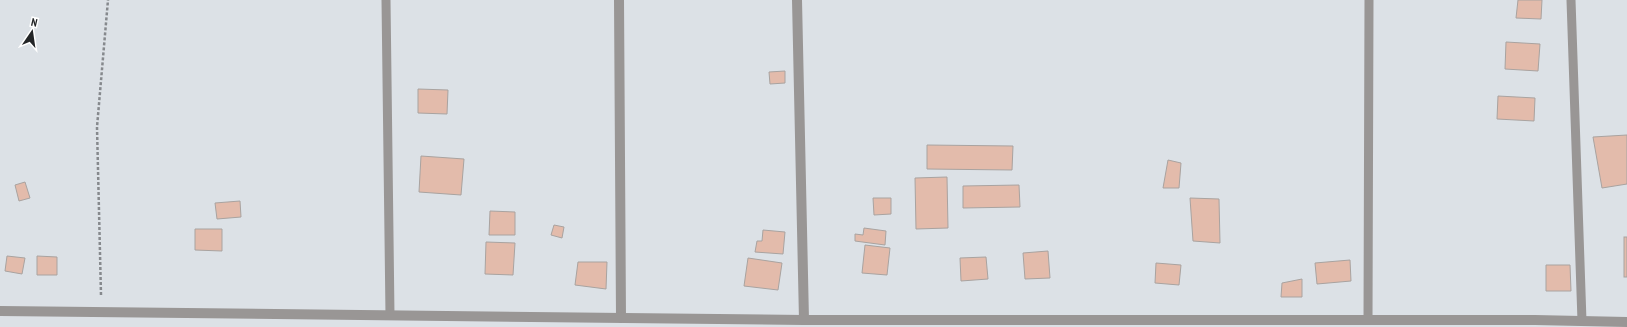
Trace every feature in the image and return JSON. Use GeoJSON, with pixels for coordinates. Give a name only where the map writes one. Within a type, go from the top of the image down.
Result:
{"type":"FeatureCollection","features":[{"type":"Feature","properties":{"kind":"street"},"geometry":{"type":"LineString","coordinates":[[619,0],[621,318]]}},
{"type":"Feature","properties":{"kind":"street"},"geometry":{"type":"LineString","coordinates":[[798,0],[804,320]]}},
{"type":"Feature","properties":{"kind":"street"},"geometry":{"type":"LineString","coordinates":[[0,311],[804,320],[1350,324],[1368,320],[1535,324],[1582,321],[1627,322]]}},
{"type":"Feature","properties":{"kind":"lane"},"geometry":{"type":"LineString","coordinates":[[386,0],[390,315]]}},
{"type":"Feature","properties":{"kind":"lane"},"geometry":{"type":"LineString","coordinates":[[1368,320],[1369,0]]}},
{"type":"Feature","properties":{"kind":"lane"},"geometry":{"type":"LineString","coordinates":[[1571,0],[1582,321]]}},
{"type":"Feature","properties":{"kind":"path"},"geometry":{"type":"LineString","coordinates":[[101,312],[97,127],[108,0]]}},
{"type":"Feature","properties":{"kind":"building"},"geometry":{"type":"Polygon","coordinates":[[[1518,0],[1542,0],[1541,19],[1516,18],[1518,0]]]}},
{"type":"Feature","properties":{"kind":"building"},"geometry":{"type":"Polygon","coordinates":[[[1506,42],[1540,44],[1538,71],[1505,69],[1506,42]]]}},
{"type":"Feature","properties":{"kind":"building"},"geometry":{"type":"Polygon","coordinates":[[[785,71],[785,83],[770,84],[769,72],[785,71]]]}},
{"type":"Feature","properties":{"kind":"building"},"geometry":{"type":"Polygon","coordinates":[[[418,89],[448,90],[447,114],[418,113],[418,89]]]}},
{"type":"Feature","properties":{"kind":"building"},"geometry":{"type":"Polygon","coordinates":[[[1498,96],[1535,98],[1534,121],[1497,119],[1498,96]]]}},
{"type":"Feature","properties":{"kind":"building"},"geometry":{"type":"Polygon","coordinates":[[[1627,135],[1627,184],[1602,188],[1593,137],[1627,135]]]}},
{"type":"Feature","properties":{"kind":"building"},"geometry":{"type":"Polygon","coordinates":[[[927,145],[1013,146],[1012,170],[927,169],[927,145]]]}},
{"type":"Feature","properties":{"kind":"building"},"geometry":{"type":"Polygon","coordinates":[[[421,156],[464,159],[461,195],[419,192],[421,156]]]}},
{"type":"Feature","properties":{"kind":"building"},"geometry":{"type":"Polygon","coordinates":[[[1168,160],[1181,163],[1179,188],[1163,188],[1168,160]]]}},
{"type":"Feature","properties":{"kind":"building"},"geometry":{"type":"Polygon","coordinates":[[[947,177],[948,228],[916,229],[915,178],[947,177]]]}},
{"type":"Feature","properties":{"kind":"building"},"geometry":{"type":"Polygon","coordinates":[[[25,182],[30,198],[19,201],[15,185],[25,182]]]}},
{"type":"Feature","properties":{"kind":"building"},"geometry":{"type":"Polygon","coordinates":[[[1019,185],[1020,207],[963,208],[963,186],[1019,185]]]}},
{"type":"Feature","properties":{"kind":"building"},"geometry":{"type":"Polygon","coordinates":[[[873,198],[891,198],[891,214],[874,215],[873,198]]]}},
{"type":"Feature","properties":{"kind":"building"},"geometry":{"type":"Polygon","coordinates":[[[1190,198],[1219,199],[1220,243],[1193,241],[1190,198]]]}},
{"type":"Feature","properties":{"kind":"building"},"geometry":{"type":"Polygon","coordinates":[[[240,201],[241,217],[217,219],[215,203],[240,201]]]}},
{"type":"Feature","properties":{"kind":"building"},"geometry":{"type":"Polygon","coordinates":[[[490,211],[515,212],[515,235],[489,235],[490,211]]]}},
{"type":"Feature","properties":{"kind":"building"},"geometry":{"type":"Polygon","coordinates":[[[554,225],[564,227],[562,238],[551,235],[554,225]]]}},
{"type":"Feature","properties":{"kind":"building"},"geometry":{"type":"Polygon","coordinates":[[[864,228],[886,231],[885,245],[855,241],[855,234],[863,235],[864,228]]]}},
{"type":"Feature","properties":{"kind":"building"},"geometry":{"type":"Polygon","coordinates":[[[195,229],[222,229],[222,251],[195,250],[195,229]]]}},
{"type":"Feature","properties":{"kind":"building"},"geometry":{"type":"Polygon","coordinates":[[[763,230],[785,232],[783,254],[755,252],[757,241],[762,241],[763,230]]]}},
{"type":"Feature","properties":{"kind":"building"},"geometry":{"type":"Polygon","coordinates":[[[1624,237],[1627,237],[1627,277],[1624,277],[1624,237]]]}},
{"type":"Feature","properties":{"kind":"building"},"geometry":{"type":"Polygon","coordinates":[[[486,242],[515,243],[513,275],[485,274],[486,242]]]}},
{"type":"Feature","properties":{"kind":"building"},"geometry":{"type":"Polygon","coordinates":[[[865,245],[890,248],[887,275],[862,273],[865,245]]]}},
{"type":"Feature","properties":{"kind":"building"},"geometry":{"type":"Polygon","coordinates":[[[1048,251],[1050,278],[1025,279],[1023,253],[1048,251]]]}},
{"type":"Feature","properties":{"kind":"building"},"geometry":{"type":"Polygon","coordinates":[[[7,256],[25,258],[22,274],[5,271],[7,256]]]}},
{"type":"Feature","properties":{"kind":"building"},"geometry":{"type":"Polygon","coordinates":[[[37,256],[57,257],[57,275],[37,275],[37,256]]]}},
{"type":"Feature","properties":{"kind":"building"},"geometry":{"type":"Polygon","coordinates":[[[986,257],[988,279],[961,281],[960,258],[986,257]]]}},
{"type":"Feature","properties":{"kind":"building"},"geometry":{"type":"Polygon","coordinates":[[[748,258],[782,263],[778,290],[744,286],[748,258]]]}},
{"type":"Feature","properties":{"kind":"building"},"geometry":{"type":"Polygon","coordinates":[[[1350,260],[1351,281],[1317,284],[1315,263],[1350,260]]]}},
{"type":"Feature","properties":{"kind":"building"},"geometry":{"type":"Polygon","coordinates":[[[578,262],[607,262],[606,289],[575,285],[578,262]]]}},
{"type":"Feature","properties":{"kind":"building"},"geometry":{"type":"Polygon","coordinates":[[[1156,263],[1181,265],[1179,285],[1155,283],[1156,263]]]}},
{"type":"Feature","properties":{"kind":"building"},"geometry":{"type":"Polygon","coordinates":[[[1546,265],[1570,265],[1571,291],[1546,291],[1546,265]]]}},
{"type":"Feature","properties":{"kind":"building"},"geometry":{"type":"Polygon","coordinates":[[[1302,279],[1302,297],[1281,297],[1282,283],[1302,279]]]}}]}
